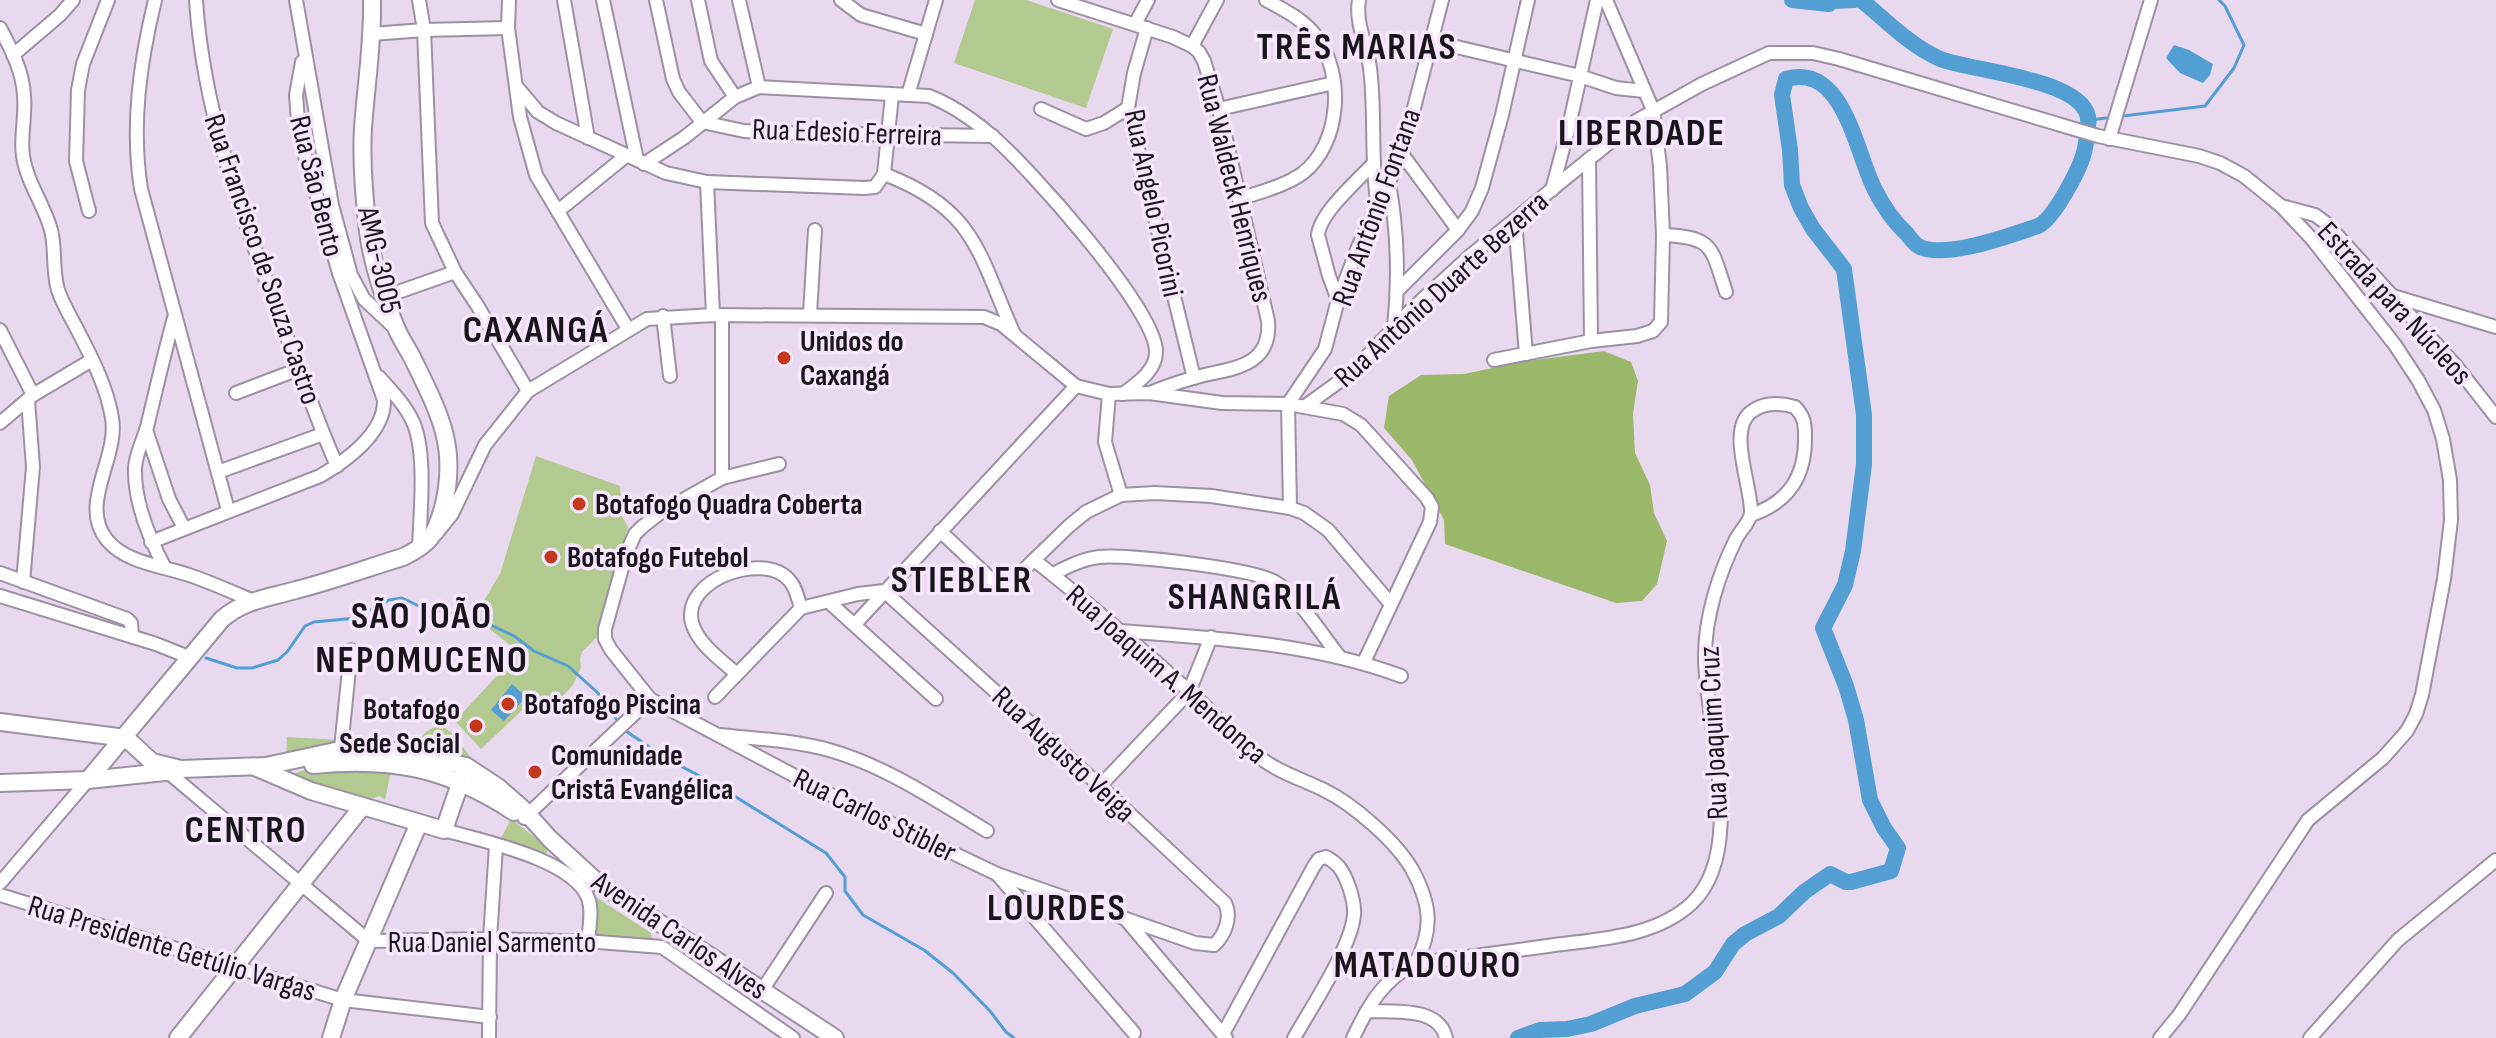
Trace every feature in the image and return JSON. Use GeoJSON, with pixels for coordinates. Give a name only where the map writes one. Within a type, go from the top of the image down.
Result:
{"type":"FeatureCollection","features":[{"type":"Feature","properties":{"kind":"main road","name":"AMG-3005"},"geometry":{"type":"LineString","coordinates":[[372,0],[362,157],[369,235],[384,297],[396,329],[444,427],[449,454],[445,497],[434,536]]}},
{"type":"Feature","properties":{"kind":"main road"},"geometry":{"type":"LineString","coordinates":[[88,780],[222,619],[251,600],[295,591],[403,557],[434,536]]}},
{"type":"Feature","properties":{"kind":"main road"},"geometry":{"type":"LineString","coordinates":[[0,722],[126,738],[152,762],[175,771]]}},
{"type":"Feature","properties":{"kind":"main road"},"geometry":{"type":"LineString","coordinates":[[0,783],[88,780],[276,765],[340,750],[403,752],[463,774],[444,830],[301,787],[254,767]]}},
{"type":"Feature","properties":{"kind":"main road","name":"Avenida Carlos Alves"},"geometry":{"type":"LineString","coordinates":[[463,774],[490,781],[597,882],[835,1038]]}},
{"type":"Feature","properties":{"kind":"main road"},"geometry":{"type":"LineString","coordinates":[[178,1038],[362,807]]}},
{"type":"Feature","properties":{"kind":"main road"},"geometry":{"type":"LineString","coordinates":[[331,1038],[343,1000],[419,823]]}},
{"type":"Feature","properties":{"kind":"street"},"geometry":{"type":"LineString","coordinates":[[13,55],[73,0]]}},
{"type":"Feature","properties":{"kind":"street"},"geometry":{"type":"LineString","coordinates":[[89,211],[76,161],[78,90],[83,64],[108,0]]}},
{"type":"Feature","properties":{"kind":"street"},"geometry":{"type":"LineString","coordinates":[[155,0],[141,63],[135,155],[174,315],[228,510]]}},
{"type":"Feature","properties":{"kind":"street","name":"Rua Francisco de Souza Castro"},"geometry":{"type":"LineString","coordinates":[[196,0],[209,96],[243,219],[337,466]]}},
{"type":"Feature","properties":{"kind":"street"},"geometry":{"type":"LineString","coordinates":[[296,0],[332,205],[344,249],[358,290],[376,312],[396,329]]}},
{"type":"Feature","properties":{"kind":"street"},"geometry":{"type":"LineString","coordinates":[[419,0],[424,30],[432,223],[455,272],[528,391]]}},
{"type":"Feature","properties":{"kind":"street"},"geometry":{"type":"LineString","coordinates":[[509,0],[508,28],[520,117],[536,175],[628,329]]}},
{"type":"Feature","properties":{"kind":"street"},"geometry":{"type":"LineString","coordinates":[[564,0],[588,138]]}},
{"type":"Feature","properties":{"kind":"street"},"geometry":{"type":"LineString","coordinates":[[603,0],[636,159]]}},
{"type":"Feature","properties":{"kind":"street"},"geometry":{"type":"LineString","coordinates":[[656,0],[673,79],[702,122]]}},
{"type":"Feature","properties":{"kind":"street"},"geometry":{"type":"LineString","coordinates":[[698,0],[711,61],[735,97]]}},
{"type":"Feature","properties":{"kind":"street"},"geometry":{"type":"LineString","coordinates":[[739,0],[759,87]]}},
{"type":"Feature","properties":{"kind":"street"},"geometry":{"type":"LineString","coordinates":[[841,0],[861,15],[926,34]]}},
{"type":"Feature","properties":{"kind":"street"},"geometry":{"type":"LineString","coordinates":[[908,95],[936,0]]}},
{"type":"Feature","properties":{"kind":"street","name":"Rua Waldeck Henriques"},"geometry":{"type":"LineString","coordinates":[[1058,0],[1075,3],[1192,46],[1204,61],[1219,109],[1268,321],[1267,341],[1246,365],[1149,393]]}},
{"type":"Feature","properties":{"kind":"street","name":"Rua Angelo Picorini"},"geometry":{"type":"LineString","coordinates":[[1148,0],[1128,108],[1194,378]]}},
{"type":"Feature","properties":{"kind":"street"},"geometry":{"type":"LineString","coordinates":[[1192,46],[1217,0]]}},
{"type":"Feature","properties":{"kind":"street"},"geometry":{"type":"LineString","coordinates":[[1239,199],[1300,175],[1315,162],[1326,144],[1333,120],[1334,83],[1326,50],[1286,5],[1266,0]]}},
{"type":"Feature","properties":{"kind":"street"},"geometry":{"type":"LineString","coordinates":[[1359,0],[1359,20],[1370,67],[1373,164],[1378,207]]}},
{"type":"Feature","properties":{"kind":"street","name":"Rua Antônio Fontana"},"geometry":{"type":"LineString","coordinates":[[1288,404],[1325,349],[1338,300],[1358,247],[1402,154],[1442,0]]}},
{"type":"Feature","properties":{"kind":"street"},"geometry":{"type":"LineString","coordinates":[[1398,290],[1458,230],[1472,211],[1482,188],[1528,0]]}},
{"type":"Feature","properties":{"kind":"street"},"geometry":{"type":"LineString","coordinates":[[1552,190],[1597,0]]}},
{"type":"Feature","properties":{"kind":"street"},"geometry":{"type":"LineString","coordinates":[[1494,360],[1653,331],[1661,322],[1663,235],[1660,166],[1653,110],[1606,0]]}},
{"type":"Feature","properties":{"kind":"street"},"geometry":{"type":"LineString","coordinates":[[2104,138],[2151,0]]}},
{"type":"Feature","properties":{"kind":"street"},"geometry":{"type":"LineString","coordinates":[[0,28],[22,79],[25,98],[23,153],[52,233],[58,288],[106,392],[114,429],[113,444],[96,506],[100,531],[118,551],[132,558],[212,583],[251,600]]}},
{"type":"Feature","properties":{"kind":"street"},"geometry":{"type":"LineString","coordinates":[[372,34],[508,28]]}},
{"type":"Feature","properties":{"kind":"street"},"geometry":{"type":"LineString","coordinates":[[1431,41],[1580,76],[1616,88],[1644,91]]}},
{"type":"Feature","properties":{"kind":"street","name":"Rua São Bento"},"geometry":{"type":"LineString","coordinates":[[303,51],[296,95],[304,152],[339,273],[374,371]]}},
{"type":"Feature","properties":{"kind":"street","name":"Rua Antônio Duarte Bezerra"},"geometry":{"type":"LineString","coordinates":[[1304,407],[1351,373],[1412,309],[1470,256],[1653,110],[1735,67],[1769,53],[1813,53],[1839,59],[2104,138],[2177,150],[2220,163],[2244,176],[2281,206]]}},
{"type":"Feature","properties":{"kind":"street"},"geometry":{"type":"LineString","coordinates":[[1219,109],[1334,83]]}},
{"type":"Feature","properties":{"kind":"street"},"geometry":{"type":"LineString","coordinates":[[516,86],[538,112],[556,123],[666,173],[707,182],[864,188],[875,187],[884,174],[892,95]]}},
{"type":"Feature","properties":{"kind":"street"},"geometry":{"type":"LineString","coordinates":[[558,211],[636,159],[702,122],[735,97],[759,87],[929,96],[944,102],[993,136],[1034,176],[1077,226],[1127,293],[1153,336],[1157,349],[1153,367],[1123,394]]}},
{"type":"Feature","properties":{"kind":"street"},"geometry":{"type":"LineString","coordinates":[[1041,109],[1086,129],[1104,123],[1128,108]]}},
{"type":"Feature","properties":{"kind":"street","name":"Rua Edesio Ferreira"},"geometry":{"type":"LineString","coordinates":[[702,122],[744,131],[993,136]]}},
{"type":"Feature","properties":{"kind":"street"},"geometry":{"type":"LineString","coordinates":[[1402,154],[1458,230]]}},
{"type":"Feature","properties":{"kind":"street"},"geometry":{"type":"LineString","coordinates":[[1589,159],[1591,341]]}},
{"type":"Feature","properties":{"kind":"street"},"geometry":{"type":"LineString","coordinates":[[1338,300],[1318,235],[1319,229],[1327,215],[1373,164]]}},
{"type":"Feature","properties":{"kind":"street"},"geometry":{"type":"LineString","coordinates":[[884,174],[929,195],[961,222],[987,265],[1015,336]]}},
{"type":"Feature","properties":{"kind":"street"},"geometry":{"type":"LineString","coordinates":[[707,182],[718,315],[722,478]]}},
{"type":"Feature","properties":{"kind":"street"},"geometry":{"type":"LineString","coordinates":[[1389,184],[1396,224],[1398,290],[1394,329]]}},
{"type":"Feature","properties":{"kind":"street"},"geometry":{"type":"LineString","coordinates":[[2160,1038],[2179,1015],[2308,820],[2383,758],[2407,731],[2422,695],[2444,579],[2451,520],[2450,480],[2434,410],[2395,345],[2312,239],[2281,206]]}},
{"type":"Feature","properties":{"kind":"street","name":"Estrada para Núcleos"},"geometry":{"type":"LineString","coordinates":[[2281,206],[2315,215],[2326,223],[2456,366],[2496,417]]}},
{"type":"Feature","properties":{"kind":"street"},"geometry":{"type":"LineString","coordinates":[[1515,220],[1526,354]]}},
{"type":"Feature","properties":{"kind":"street"},"geometry":{"type":"LineString","coordinates":[[810,314],[815,230]]}},
{"type":"Feature","properties":{"kind":"street"},"geometry":{"type":"LineString","coordinates":[[1663,235],[1688,236],[1704,242],[1711,250],[1726,292]]}},
{"type":"Feature","properties":{"kind":"street","name":"Rua São Bento"},"geometry":{"type":"LineString","coordinates":[[339,273],[344,249]]}},
{"type":"Feature","properties":{"kind":"street"},"geometry":{"type":"LineString","coordinates":[[384,297],[455,272]]}},
{"type":"Feature","properties":{"kind":"street"},"geometry":{"type":"LineString","coordinates":[[2393,296],[2496,327]]}},
{"type":"Feature","properties":{"kind":"street"},"geometry":{"type":"LineString","coordinates":[[434,536],[452,514],[485,445],[528,391],[647,319],[663,316],[810,314],[984,317],[1001,324],[1076,386],[1109,394],[1149,393],[1222,403],[1288,404],[1343,414],[1361,425],[1427,498],[1432,512],[1364,662]]}},
{"type":"Feature","properties":{"kind":"street"},"geometry":{"type":"LineString","coordinates":[[165,568],[151,542],[136,487],[137,453],[146,430],[174,315]]}},
{"type":"Feature","properties":{"kind":"street"},"geometry":{"type":"LineString","coordinates":[[663,316],[670,376]]}},
{"type":"Feature","properties":{"kind":"street"},"geometry":{"type":"LineString","coordinates":[[0,330],[30,397],[33,467],[23,582]]}},
{"type":"Feature","properties":{"kind":"street"},"geometry":{"type":"LineString","coordinates":[[0,423],[30,397],[92,360]]}},
{"type":"Feature","properties":{"kind":"street"},"geometry":{"type":"LineString","coordinates":[[236,393],[299,369]]}},
{"type":"Feature","properties":{"kind":"street"},"geometry":{"type":"LineString","coordinates":[[151,542],[320,476],[337,466],[356,450],[384,411],[384,400],[374,371]]}},
{"type":"Feature","properties":{"kind":"street"},"geometry":{"type":"LineString","coordinates":[[374,371],[412,419],[417,432],[421,477],[419,549]]}},
{"type":"Feature","properties":{"kind":"street"},"geometry":{"type":"LineString","coordinates":[[855,624],[1076,386]]}},
{"type":"Feature","properties":{"kind":"street"},"geometry":{"type":"LineString","coordinates":[[1109,394],[1105,442],[1121,495]]}},
{"type":"Feature","properties":{"kind":"street"},"geometry":{"type":"LineString","coordinates":[[1288,404],[1290,508]]}},
{"type":"Feature","properties":{"kind":"street"},"geometry":{"type":"LineString","coordinates":[[1772,404],[1795,407],[1805,423],[1806,449],[1802,470],[1782,498],[1766,510],[1751,515],[1740,442],[1743,421],[1759,407],[1772,404]]}},
{"type":"Feature","properties":{"kind":"street"},"geometry":{"type":"LineString","coordinates":[[146,430],[169,499],[184,528]]}},
{"type":"Feature","properties":{"kind":"street"},"geometry":{"type":"LineString","coordinates":[[218,472],[323,434]]}},
{"type":"Feature","properties":{"kind":"street"},"geometry":{"type":"LineString","coordinates":[[529,818],[650,699],[605,639],[626,554],[635,534],[660,513],[722,478],[779,464]]}},
{"type":"Feature","properties":{"kind":"street"},"geometry":{"type":"LineString","coordinates":[[940,531],[1003,587],[1010,586],[1086,512],[1121,495],[1211,496],[1290,508],[1304,513],[1328,530],[1390,603]]}},
{"type":"Feature","properties":{"kind":"street","name":"Rua Joaquim Cruz"},"geometry":{"type":"LineString","coordinates":[[1353,1038],[1383,986],[1416,963],[1615,937],[1654,926],[1675,916],[1702,892],[1709,880],[1717,851],[1721,804],[1706,641],[1710,613],[1723,572],[1736,539],[1751,515]]}},
{"type":"Feature","properties":{"kind":"street"},"geometry":{"type":"LineString","coordinates":[[1053,574],[1083,560],[1114,556],[1265,577],[1286,589],[1339,656]]}},
{"type":"Feature","properties":{"kind":"street","name":"Rua Joaquim A. Mendonça"},"geometry":{"type":"LineString","coordinates":[[1034,560],[1189,692],[1254,754],[1288,776],[1336,796],[1400,853],[1412,870],[1427,909],[1429,923],[1426,943],[1416,963]]}},
{"type":"Feature","properties":{"kind":"street"},"geometry":{"type":"LineString","coordinates":[[737,674],[709,649],[692,623],[693,606],[703,589],[731,572],[773,571],[789,580],[801,608]]}},
{"type":"Feature","properties":{"kind":"street"},"geometry":{"type":"LineString","coordinates":[[0,573],[127,619],[131,623],[132,636]]}},
{"type":"Feature","properties":{"kind":"street"},"geometry":{"type":"LineString","coordinates":[[715,697],[801,608],[884,591]]}},
{"type":"Feature","properties":{"kind":"street","name":"Rua Augusto Veiga"},"geometry":{"type":"LineString","coordinates":[[884,591],[1100,786],[1225,903],[1229,913],[1218,942],[1209,946],[1128,922]]}},
{"type":"Feature","properties":{"kind":"street"},"geometry":{"type":"LineString","coordinates":[[0,596],[132,636],[191,658]]}},
{"type":"Feature","properties":{"kind":"street"},"geometry":{"type":"LineString","coordinates":[[829,602],[936,699]]}},
{"type":"Feature","properties":{"kind":"street"},"geometry":{"type":"LineString","coordinates":[[1119,631],[1211,637],[1339,656],[1401,676]]}},
{"type":"Feature","properties":{"kind":"street"},"geometry":{"type":"LineString","coordinates":[[1100,786],[1189,692],[1211,637]]}},
{"type":"Feature","properties":{"kind":"street"},"geometry":{"type":"LineString","coordinates":[[340,750],[351,650]]}},
{"type":"Feature","properties":{"kind":"street","name":"Rua Carlos Stibler"},"geometry":{"type":"LineString","coordinates":[[650,699],[829,794],[997,874],[1134,1033]]}},
{"type":"Feature","properties":{"kind":"street"},"geometry":{"type":"LineString","coordinates":[[713,734],[808,744],[843,754],[894,778],[987,831]]}},
{"type":"Feature","properties":{"kind":"street"},"geometry":{"type":"LineString","coordinates":[[175,771],[369,941]]}},
{"type":"Feature","properties":{"kind":"street"},"geometry":{"type":"LineString","coordinates":[[0,883],[88,780]]}},
{"type":"Feature","properties":{"kind":"street"},"geometry":{"type":"LineString","coordinates":[[444,830],[552,864],[587,894],[590,906],[588,942]]}},
{"type":"Feature","properties":{"kind":"street"},"geometry":{"type":"LineString","coordinates":[[489,1038],[490,939],[496,846]]}},
{"type":"Feature","properties":{"kind":"street"},"geometry":{"type":"LineString","coordinates":[[997,874],[1128,922],[1225,1036],[1314,866],[1319,859],[1326,857],[1340,867],[1349,887],[1354,915],[1332,971],[1294,1038]]}},
{"type":"Feature","properties":{"kind":"street"},"geometry":{"type":"LineString","coordinates":[[2310,1038],[2398,940],[2496,860]]}},
{"type":"Feature","properties":{"kind":"street"},"geometry":{"type":"LineString","coordinates":[[763,989],[826,893]]}},
{"type":"Feature","properties":{"kind":"street","name":"Rua Presidente Getúlio Vargas"},"geometry":{"type":"LineString","coordinates":[[0,895],[343,1000],[490,1017]]}},
{"type":"Feature","properties":{"kind":"street"},"geometry":{"type":"LineString","coordinates":[[669,930],[662,947],[793,1038]]}},
{"type":"Feature","properties":{"kind":"street","name":"Rua Daniel Sarmento"},"geometry":{"type":"LineString","coordinates":[[369,941],[490,939],[662,947]]}},
{"type":"Feature","properties":{"kind":"street"},"geometry":{"type":"LineString","coordinates":[[1367,1011],[1426,1015],[1441,1026],[1446,1038]]}},
{"type":"Feature","properties":{"kind":"green space"},"geometry":{"type":"Polygon","coordinates":[[[975,0],[1026,0],[1113,29],[1086,108],[954,63],[975,0]]]}},
{"type":"Feature","properties":{"kind":"green space"},"geometry":{"type":"Polygon","coordinates":[[[1604,351],[1631,362],[1638,381],[1633,414],[1635,453],[1650,485],[1654,513],[1667,541],[1657,584],[1642,601],[1616,603],[1445,544],[1444,520],[1412,460],[1384,428],[1389,396],[1421,375],[1464,374],[1521,362],[1604,351]]]}},
{"type":"Feature","properties":{"kind":"green space"},"geometry":{"type":"Polygon","coordinates":[[[536,456],[620,486],[618,510],[628,527],[596,638],[582,652],[581,667],[573,685],[548,711],[533,700],[481,749],[455,721],[519,652],[474,617],[500,574],[536,456]]]}},
{"type":"Feature","properties":{"kind":"green space"},"geometry":{"type":"Polygon","coordinates":[[[441,725],[453,734],[471,761],[421,755],[416,745],[418,741],[429,730],[441,725]]]}},
{"type":"Feature","properties":{"kind":"green space"},"geometry":{"type":"Polygon","coordinates":[[[287,737],[339,740],[336,749],[286,759],[287,737]]]}},
{"type":"Feature","properties":{"kind":"green space"},"geometry":{"type":"Polygon","coordinates":[[[322,765],[391,771],[385,800],[380,796],[365,801],[291,777],[322,765]]]}},
{"type":"Feature","properties":{"kind":"green space"},"geometry":{"type":"Polygon","coordinates":[[[511,819],[549,848],[546,854],[500,840],[511,819]]]}},
{"type":"Feature","properties":{"kind":"green space"},"geometry":{"type":"Polygon","coordinates":[[[594,896],[651,933],[652,938],[589,940],[594,896]]]}},
{"type":"Feature","properties":{"kind":"water"},"geometry":{"type":"Polygon","coordinates":[[[2174,45],[2213,64],[2210,75],[2203,83],[2180,73],[2166,58],[2174,45]]]}},
{"type":"Feature","properties":{"kind":"water","name":"Botafogo Piscina"},"geometry":{"type":"Polygon","coordinates":[[[512,684],[526,697],[504,721],[491,710],[512,684]]]}},
{"type":"Feature","properties":{"kind":"waterway"},"geometry":{"type":"LineString","coordinates":[[1792,0],[1829,4],[1832,1],[1855,0]]}},
{"type":"Feature","properties":{"kind":"waterway"},"geometry":{"type":"LineString","coordinates":[[1518,1038],[1540,1030],[1591,1024],[1635,1006],[1685,994],[1715,972],[1733,944],[1745,934],[1779,916],[1804,892],[1830,874],[1851,882],[1891,871],[1898,848],[1870,800],[1856,720],[1823,628],[1845,585],[1853,551],[1864,464],[1864,415],[1844,269],[1813,229],[1792,185],[1782,95],[1786,79],[1806,77],[1822,84],[1835,97],[1885,208],[1914,243],[1932,250],[1979,244],[2044,222],[2058,205],[2076,173],[2084,153],[2088,126],[2085,110],[2073,97],[2028,79],[1938,58],[1907,39],[1861,0]]}},
{"type":"Feature","properties":{"kind":"waterway"},"geometry":{"type":"LineString","coordinates":[[2123,116],[2205,106],[2234,68],[2244,45],[2219,0]]}},
{"type":"Feature","properties":{"kind":"waterway"},"geometry":{"type":"LineString","coordinates":[[2090,120],[2106,118]]}},
{"type":"Feature","properties":{"kind":"waterway"},"geometry":{"type":"LineString","coordinates":[[206,658],[237,668],[252,668],[278,660],[305,626],[314,622],[356,618],[389,600],[402,598],[423,608],[474,617],[514,636],[534,651],[568,666],[598,693],[619,723]]}},
{"type":"Feature","properties":{"kind":"waterway"},"geometry":{"type":"LineString","coordinates":[[623,729],[664,757],[720,787],[826,853],[845,877],[845,891],[863,915],[924,950],[953,973],[1014,1038]]}},
{"type":"Feature","properties":{"kind":"place","name":"Unidos do Caxangá"},"geometry":{"type":"Point","coordinates":[784,358]}},
{"type":"Feature","properties":{"kind":"place","name":"Botafogo Quadra Coberta"},"geometry":{"type":"Point","coordinates":[579,504]}},
{"type":"Feature","properties":{"kind":"place","name":"Botafogo Futebol"},"geometry":{"type":"Point","coordinates":[551,557]}},
{"type":"Feature","properties":{"kind":"place","name":"Botafogo Piscina"},"geometry":{"type":"Point","coordinates":[508,704]}},
{"type":"Feature","properties":{"kind":"place","name":"Botafogo Sede Social"},"geometry":{"type":"Point","coordinates":[476,726]}},
{"type":"Feature","properties":{"kind":"place","name":"Comunidade Cristã Evangélica"},"geometry":{"type":"Point","coordinates":[535,772]}},
{"type":"Feature","properties":{"kind":"district","name":"TRÊS MARIAS"},"geometry":{"type":"Point","coordinates":[1357,46]}},
{"type":"Feature","properties":{"kind":"district","name":"LIBERDADE"},"geometry":{"type":"Point","coordinates":[1642,132]}},
{"type":"Feature","properties":{"kind":"district","name":"CAXANGÁ"},"geometry":{"type":"Point","coordinates":[536,329]}},
{"type":"Feature","properties":{"kind":"district","name":"STIEBLER"},"geometry":{"type":"Point","coordinates":[962,579]}},
{"type":"Feature","properties":{"kind":"district","name":"SHANGRILÁ"},"geometry":{"type":"Point","coordinates":[1255,596]}},
{"type":"Feature","properties":{"kind":"district","name":"SÃO JOÃO NEPOMUCENO"},"geometry":{"type":"Point","coordinates":[422,637]}},
{"type":"Feature","properties":{"kind":"district","name":"CENTRO"},"geometry":{"type":"Point","coordinates":[246,829]}},
{"type":"Feature","properties":{"kind":"district","name":"LOURDES"},"geometry":{"type":"Point","coordinates":[1057,907]}},
{"type":"Feature","properties":{"kind":"district","name":"MATADOURO"},"geometry":{"type":"Point","coordinates":[1428,964]}}]}
